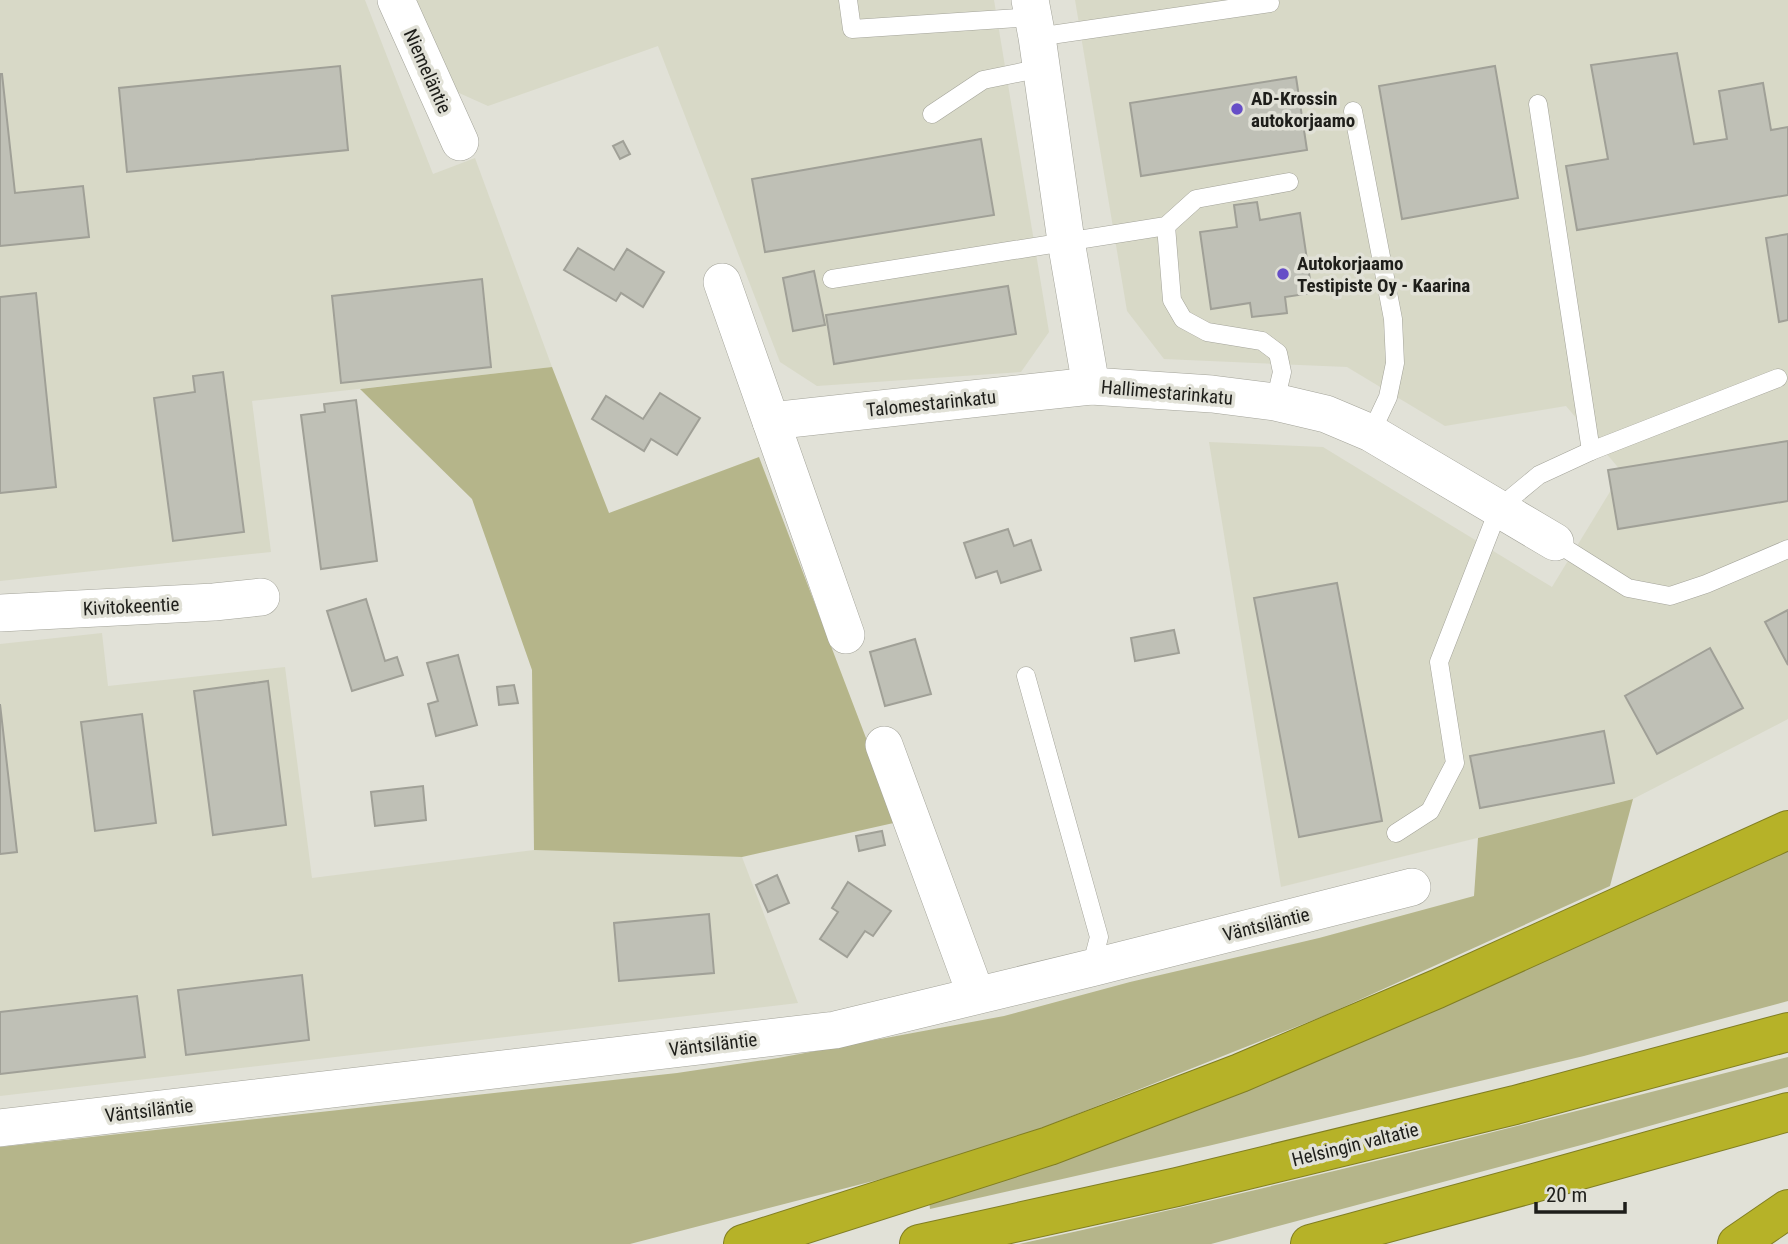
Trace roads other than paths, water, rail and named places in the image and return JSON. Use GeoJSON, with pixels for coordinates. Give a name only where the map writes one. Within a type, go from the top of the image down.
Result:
{"type":"FeatureCollection","features":[{"type":"Feature","properties":{"kind":"highway"},"geometry":{"type":"LineString","coordinates":[[743,1244],[1049,1146],[1240,1073],[1437,989],[1788,830]]}},
{"type":"Feature","properties":{"kind":"highway","name":"Helsingin valtatie"},"geometry":{"type":"LineString","coordinates":[[919,1244],[1177,1187],[1502,1108],[1788,1032]]}},
{"type":"Feature","properties":{"kind":"highway"},"geometry":{"type":"LineString","coordinates":[[1310,1244],[1788,1112]]}},
{"type":"Feature","properties":{"kind":"highway"},"geometry":{"type":"LineString","coordinates":[[1737,1244],[1788,1209]]}},
{"type":"Feature","properties":{"kind":"street","name":"Niemeläntie"},"geometry":{"type":"LineString","coordinates":[[396,0],[460,142]]}},
{"type":"Feature","properties":{"kind":"street","name":"Hallimestarinkatu"},"geometry":{"type":"LineString","coordinates":[[1035,30],[1066,242],[1091,386],[1212,394],[1275,402],[1326,414],[1371,433],[1555,542]]}},
{"type":"Feature","properties":{"kind":"street"},"geometry":{"type":"LineString","coordinates":[[722,282],[846,635]]}},
{"type":"Feature","properties":{"kind":"street","name":"Talomestarinkatu"},"geometry":{"type":"LineString","coordinates":[[771,421],[1091,386]]}},
{"type":"Feature","properties":{"kind":"street","name":"Kivitokeentie"},"geometry":{"type":"LineString","coordinates":[[0,613],[214,602],[261,597]]}},
{"type":"Feature","properties":{"kind":"street"},"geometry":{"type":"LineString","coordinates":[[884,745],[976,995]]}},
{"type":"Feature","properties":{"kind":"street","name":"Väntsiläntie"},"geometry":{"type":"LineString","coordinates":[[0,1128],[835,1030],[1412,887]]}},
{"type":"Feature","properties":{"kind":"lane"},"geometry":{"type":"LineString","coordinates":[[848,0],[852,29],[1035,30],[1270,4]]}},
{"type":"Feature","properties":{"kind":"lane"},"geometry":{"type":"LineString","coordinates":[[932,114],[983,80],[1035,30]]}},
{"type":"Feature","properties":{"kind":"lane"},"geometry":{"type":"LineString","coordinates":[[1538,104],[1591,451]]}},
{"type":"Feature","properties":{"kind":"lane"},"geometry":{"type":"LineString","coordinates":[[1353,111],[1393,318],[1395,363],[1388,397],[1371,433]]}},
{"type":"Feature","properties":{"kind":"lane"},"geometry":{"type":"LineString","coordinates":[[832,279],[1166,226],[1196,199],[1289,181]]}},
{"type":"Feature","properties":{"kind":"lane"},"geometry":{"type":"LineString","coordinates":[[1166,226],[1172,300],[1183,319],[1207,332],[1262,341],[1278,353],[1282,372],[1275,402]]}},
{"type":"Feature","properties":{"kind":"lane"},"geometry":{"type":"LineString","coordinates":[[1396,833],[1430,811],[1455,763],[1439,662],[1499,508],[1539,475],[1591,451],[1779,378]]}},
{"type":"Feature","properties":{"kind":"lane"},"geometry":{"type":"LineString","coordinates":[[1555,542],[1628,588],[1670,596],[1706,584],[1788,549]]}},
{"type":"Feature","properties":{"kind":"lane"},"geometry":{"type":"LineString","coordinates":[[1026,676],[1099,937],[1091,968]]}},
{"type":"Feature","properties":{"kind":"place","name":"AD-Krossin autokorjaamo"},"geometry":{"type":"Point","coordinates":[1237,109]}},
{"type":"Feature","properties":{"kind":"place","name":"Autokorjaamo Testipiste Oy - Kaarina"},"geometry":{"type":"Point","coordinates":[1283,274]}}]}
